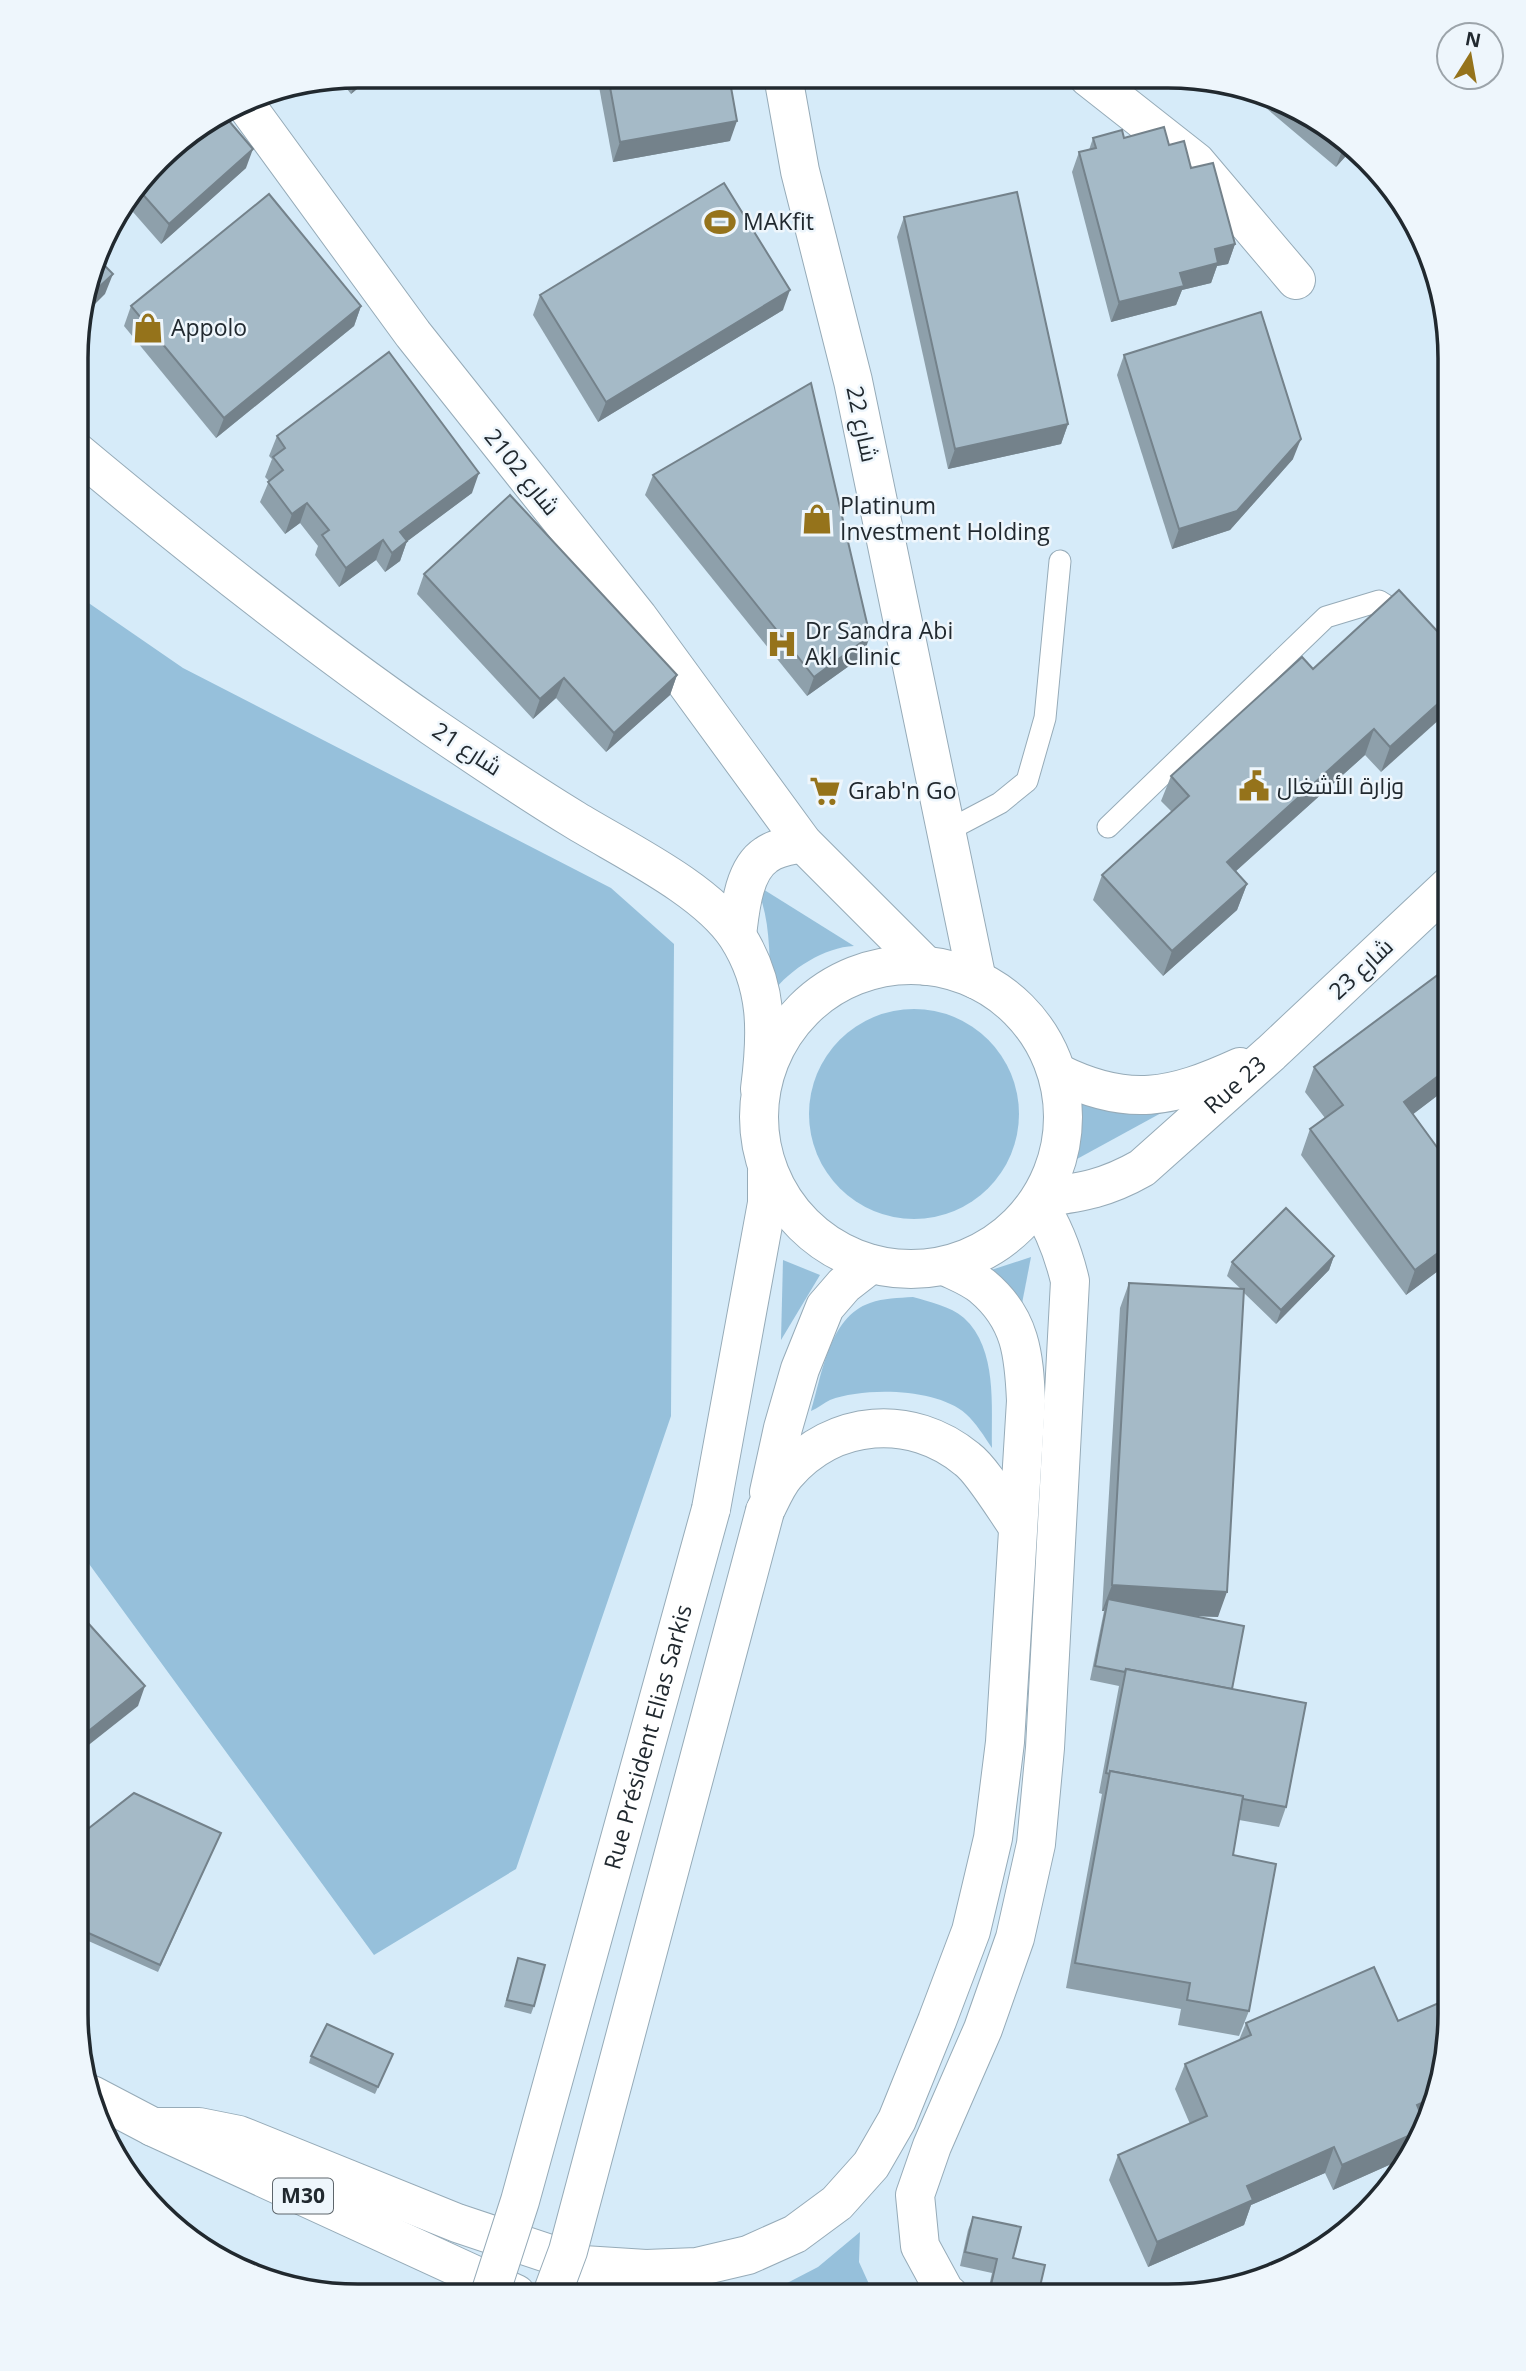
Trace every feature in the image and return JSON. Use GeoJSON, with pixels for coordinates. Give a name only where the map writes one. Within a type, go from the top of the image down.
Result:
{"type":"FeatureCollection","features":[{"type":"Feature","properties":{"kind":"main road","name":"شارع 22"},"geometry":{"type":"LineString","coordinates":[[785,87],[800,171],[853,381],[977,980]]}},
{"type":"Feature","properties":{"kind":"main road"},"geometry":{"type":"LineString","coordinates":[[1101,87],[1196,162],[1296,280]]}},
{"type":"Feature","properties":{"kind":"main road","name":"شارع 2102"},"geometry":{"type":"LineString","coordinates":[[250,110],[413,334],[638,617],[803,843],[926,965]]}},
{"type":"Feature","properties":{"kind":"main road","name":"شارع 21"},"geometry":{"type":"LineString","coordinates":[[88,461],[330,653],[471,753],[704,900],[737,935],[755,971],[765,1009],[765,1050],[760,1089]]}},
{"type":"Feature","properties":{"kind":"main road"},"geometry":{"type":"LineString","coordinates":[[737,935],[742,896],[748,878],[763,856],[778,848],[803,843]]}},
{"type":"Feature","properties":{"kind":"main road","name":"شارع 23"},"geometry":{"type":"LineString","coordinates":[[1271,1053],[1438,896]]}},
{"type":"Feature","properties":{"kind":"main road"},"geometry":{"type":"LineString","coordinates":[[926,965],[952,970],[977,980],[1012,1003],[1040,1035],[1058,1073],[1064,1115],[1058,1158],[1039,1200],[998,1243],[945,1266],[908,1270],[871,1264],[837,1251],[808,1230],[785,1203],[767,1171],[758,1131],[760,1089],[775,1047],[801,1010],[838,983],[880,967],[926,965]]}},
{"type":"Feature","properties":{"kind":"main road","name":"Rue 23"},"geometry":{"type":"LineString","coordinates":[[1058,1073],[1080,1084],[1132,1095],[1152,1095],[1179,1091],[1207,1082],[1271,1053]]}},
{"type":"Feature","properties":{"kind":"main road","name":"Rue 23"},"geometry":{"type":"LineString","coordinates":[[1039,1200],[1092,1191],[1118,1182],[1142,1168],[1271,1053]]}},
{"type":"Feature","properties":{"kind":"main road","name":"Rue Président Elias Sarkis"},"geometry":{"type":"LineString","coordinates":[[492,2284],[520,2201],[711,1509],[767,1203],[767,1171]]}},
{"type":"Feature","properties":{"kind":"main road"},"geometry":{"type":"LineString","coordinates":[[941,2284],[920,2246],[915,2195],[932,2146],[983,2029],[1015,1938],[1036,1844],[1045,1748],[1070,1281],[1064,1253],[1039,1200]]}},
{"type":"Feature","properties":{"kind":"main road"},"geometry":{"type":"LineString","coordinates":[[555,2284],[575,2226],[765,1511],[783,1428],[800,1369],[825,1307],[844,1285],[871,1264]]}},
{"type":"Feature","properties":{"kind":"main road"},"geometry":{"type":"LineString","coordinates":[[153,2127],[199,2127],[239,2135],[457,2223],[583,2265],[646,2269],[697,2267],[748,2255],[795,2234],[836,2203],[871,2165],[897,2120],[971,1931],[993,1838],[1004,1742],[1026,1401],[1024,1354],[1010,1316],[982,1286],[945,1266]]}},
{"type":"Feature","properties":{"kind":"main road"},"geometry":{"type":"LineString","coordinates":[[765,1511],[785,1475],[815,1447],[853,1431],[894,1427],[934,1438],[969,1460],[1018,1527]]}},
{"type":"Feature","properties":{"kind":"main road"},"geometry":{"type":"LineString","coordinates":[[1010,1650],[1049,1650]]}},
{"type":"Feature","properties":{"kind":"main road","name":"M30"},"geometry":{"type":"LineString","coordinates":[[102,2100],[153,2127],[494,2284]]}},
{"type":"Feature","properties":{"kind":"lane"},"geometry":{"type":"LineString","coordinates":[[946,832],[1000,803],[1027,781],[1045,718],[1060,561]]}},
{"type":"Feature","properties":{"kind":"lane"},"geometry":{"type":"LineString","coordinates":[[1108,827],[1326,617],[1379,601],[1419,626]]}},
{"type":"Feature","properties":{"kind":"shaded area"},"geometry":{"type":"Polygon","coordinates":[[[88,603],[183,668],[611,888],[674,944],[671,1416],[516,1869],[374,1955],[88,1562],[88,603]]]}},
{"type":"Feature","properties":{"kind":"shaded area"},"geometry":{"type":"Polygon","coordinates":[[[755,884],[854,946],[831,950],[809,961],[788,976],[772,993],[767,924],[755,884]]]}},
{"type":"Feature","properties":{"kind":"shaded area"},"geometry":{"type":"Polygon","coordinates":[[[914,1009],[954,1017],[988,1040],[1011,1074],[1019,1114],[1011,1154],[988,1188],[954,1211],[914,1219],[874,1211],[840,1188],[817,1154],[809,1114],[817,1074],[840,1040],[874,1017],[914,1009]]]}},
{"type":"Feature","properties":{"kind":"shaded area"},"geometry":{"type":"Polygon","coordinates":[[[1079,1102],[1163,1112],[1077,1159],[1079,1102]]]}},
{"type":"Feature","properties":{"kind":"shaded area"},"geometry":{"type":"Polygon","coordinates":[[[1031,1257],[1019,1319],[985,1272],[1031,1257]]]}},
{"type":"Feature","properties":{"kind":"shaded area"},"geometry":{"type":"Polygon","coordinates":[[[783,1260],[820,1275],[781,1340],[783,1260]]]}},
{"type":"Feature","properties":{"kind":"shaded area"},"geometry":{"type":"Polygon","coordinates":[[[913,1297],[953,1310],[975,1331],[983,1346],[988,1362],[992,1397],[992,1448],[966,1414],[953,1405],[919,1395],[900,1392],[862,1393],[830,1400],[811,1411],[829,1349],[845,1321],[856,1310],[870,1303],[913,1297]]]}},
{"type":"Feature","properties":{"kind":"shaded area"},"geometry":{"type":"Polygon","coordinates":[[[860,2232],[859,2262],[869,2284],[785,2284],[818,2267],[860,2232]]]}},
{"type":"Feature","properties":{"kind":"building"},"geometry":{"type":"Polygon","coordinates":[[[610,87],[731,87],[737,121],[620,142],[610,87]]]}},
{"type":"Feature","properties":{"kind":"building"},"geometry":{"type":"Polygon","coordinates":[[[229,121],[253,149],[169,224],[142,194],[193,143],[229,121]]]}},
{"type":"Feature","properties":{"kind":"building"},"geometry":{"type":"Polygon","coordinates":[[[1164,127],[1169,145],[1184,141],[1191,168],[1213,163],[1235,244],[1215,249],[1218,263],[1180,273],[1184,286],[1119,302],[1079,152],[1096,148],[1093,138],[1122,130],[1124,138],[1164,127]]]}},
{"type":"Feature","properties":{"kind":"building"},"geometry":{"type":"Polygon","coordinates":[[[724,183],[790,290],[606,402],[540,295],[724,183]]]}},
{"type":"Feature","properties":{"kind":"building"},"geometry":{"type":"Polygon","coordinates":[[[1017,192],[1068,424],[955,449],[904,217],[1017,192]]]}},
{"type":"Feature","properties":{"kind":"building"},"geometry":{"type":"Polygon","coordinates":[[[269,194],[361,306],[224,418],[131,306],[269,194]]]}},
{"type":"Feature","properties":{"kind":"building"},"geometry":{"type":"Polygon","coordinates":[[[104,265],[113,274],[97,289],[104,265]]]}},
{"type":"Feature","properties":{"kind":"building"},"geometry":{"type":"Polygon","coordinates":[[[1261,312],[1301,439],[1237,511],[1179,529],[1124,355],[1261,312]]]}},
{"type":"Feature","properties":{"kind":"building"},"geometry":{"type":"Polygon","coordinates":[[[389,352],[479,473],[400,532],[407,541],[392,553],[383,540],[346,568],[322,535],[329,530],[307,503],[292,514],[268,482],[283,470],[273,457],[285,448],[277,436],[389,352]]]}},
{"type":"Feature","properties":{"kind":"building"},"geometry":{"type":"Polygon","coordinates":[[[811,383],[870,636],[814,677],[653,475],[811,383]]]}},
{"type":"Feature","properties":{"kind":"building"},"geometry":{"type":"Polygon","coordinates":[[[510,495],[677,675],[614,733],[564,678],[540,699],[424,574],[510,495]]]}},
{"type":"Feature","properties":{"kind":"building","name":"وزارة الأشغال"},"geometry":{"type":"Polygon","coordinates":[[[1399,590],[1438,632],[1438,704],[1390,747],[1374,729],[1227,862],[1247,884],[1172,951],[1102,875],[1189,796],[1171,776],[1302,657],[1313,669],[1399,590]]]}},
{"type":"Feature","properties":{"kind":"building"},"geometry":{"type":"Polygon","coordinates":[[[1438,975],[1438,1076],[1404,1102],[1438,1149],[1438,1253],[1415,1270],[1310,1129],[1343,1105],[1314,1067],[1438,975]]]}},
{"type":"Feature","properties":{"kind":"building"},"geometry":{"type":"Polygon","coordinates":[[[1286,1208],[1334,1256],[1281,1310],[1232,1262],[1286,1208]]]}},
{"type":"Feature","properties":{"kind":"building"},"geometry":{"type":"Polygon","coordinates":[[[1129,1283],[1244,1289],[1227,1592],[1112,1585],[1129,1283]]]}},
{"type":"Feature","properties":{"kind":"building"},"geometry":{"type":"Polygon","coordinates":[[[1108,1599],[1244,1626],[1232,1689],[1126,1669],[1125,1672],[1095,1666],[1108,1599]]]}},
{"type":"Feature","properties":{"kind":"building"},"geometry":{"type":"Polygon","coordinates":[[[88,1623],[145,1686],[88,1731],[88,1623]]]}},
{"type":"Feature","properties":{"kind":"building"},"geometry":{"type":"Polygon","coordinates":[[[1126,1669],[1306,1703],[1286,1807],[1243,1799],[1243,1796],[1110,1771],[1110,1774],[1106,1773],[1126,1669]]]}},
{"type":"Feature","properties":{"kind":"building"},"geometry":{"type":"Polygon","coordinates":[[[1110,1771],[1243,1796],[1233,1855],[1276,1864],[1249,2011],[1187,2000],[1190,1983],[1075,1963],[1110,1771]]]}},
{"type":"Feature","properties":{"kind":"building"},"geometry":{"type":"Polygon","coordinates":[[[134,1793],[221,1833],[160,1965],[88,1933],[88,1829],[134,1793]]]}},
{"type":"Feature","properties":{"kind":"building"},"geometry":{"type":"Polygon","coordinates":[[[518,1958],[545,1965],[534,2006],[507,2000],[518,1958]]]}},
{"type":"Feature","properties":{"kind":"building"},"geometry":{"type":"Polygon","coordinates":[[[1374,1967],[1398,2021],[1438,2003],[1436,2049],[1424,2100],[1417,2105],[1420,2112],[1418,2117],[1410,2135],[1342,2165],[1334,2147],[1247,2186],[1253,2200],[1157,2242],[1118,2155],[1207,2116],[1185,2064],[1251,2035],[1246,2023],[1374,1967]]]}},
{"type":"Feature","properties":{"kind":"building"},"geometry":{"type":"Polygon","coordinates":[[[327,2024],[393,2054],[378,2087],[311,2056],[327,2024]]]}},
{"type":"Feature","properties":{"kind":"building"},"geometry":{"type":"Polygon","coordinates":[[[973,2217],[1021,2227],[1013,2258],[1045,2265],[1041,2284],[991,2284],[997,2259],[965,2252],[973,2217]]]}},
{"type":"Feature","properties":{"kind":"place","name":"MAKfit"},"geometry":{"type":"Point","coordinates":[720,222]}},
{"type":"Feature","properties":{"kind":"place","name":"Appolo"},"geometry":{"type":"Point","coordinates":[148,328]}},
{"type":"Feature","properties":{"kind":"place","name":"Platinum Investment Holding"},"geometry":{"type":"Point","coordinates":[817,519]}},
{"type":"Feature","properties":{"kind":"place","name":"Dr Sandra Abi Akl Clinic"},"geometry":{"type":"Point","coordinates":[782,644]}},
{"type":"Feature","properties":{"kind":"place","name":"وزارة الأشغال"},"geometry":{"type":"Point","coordinates":[1254,786]}},
{"type":"Feature","properties":{"kind":"place","name":"Grab'n Go"},"geometry":{"type":"Point","coordinates":[825,791]}}]}
